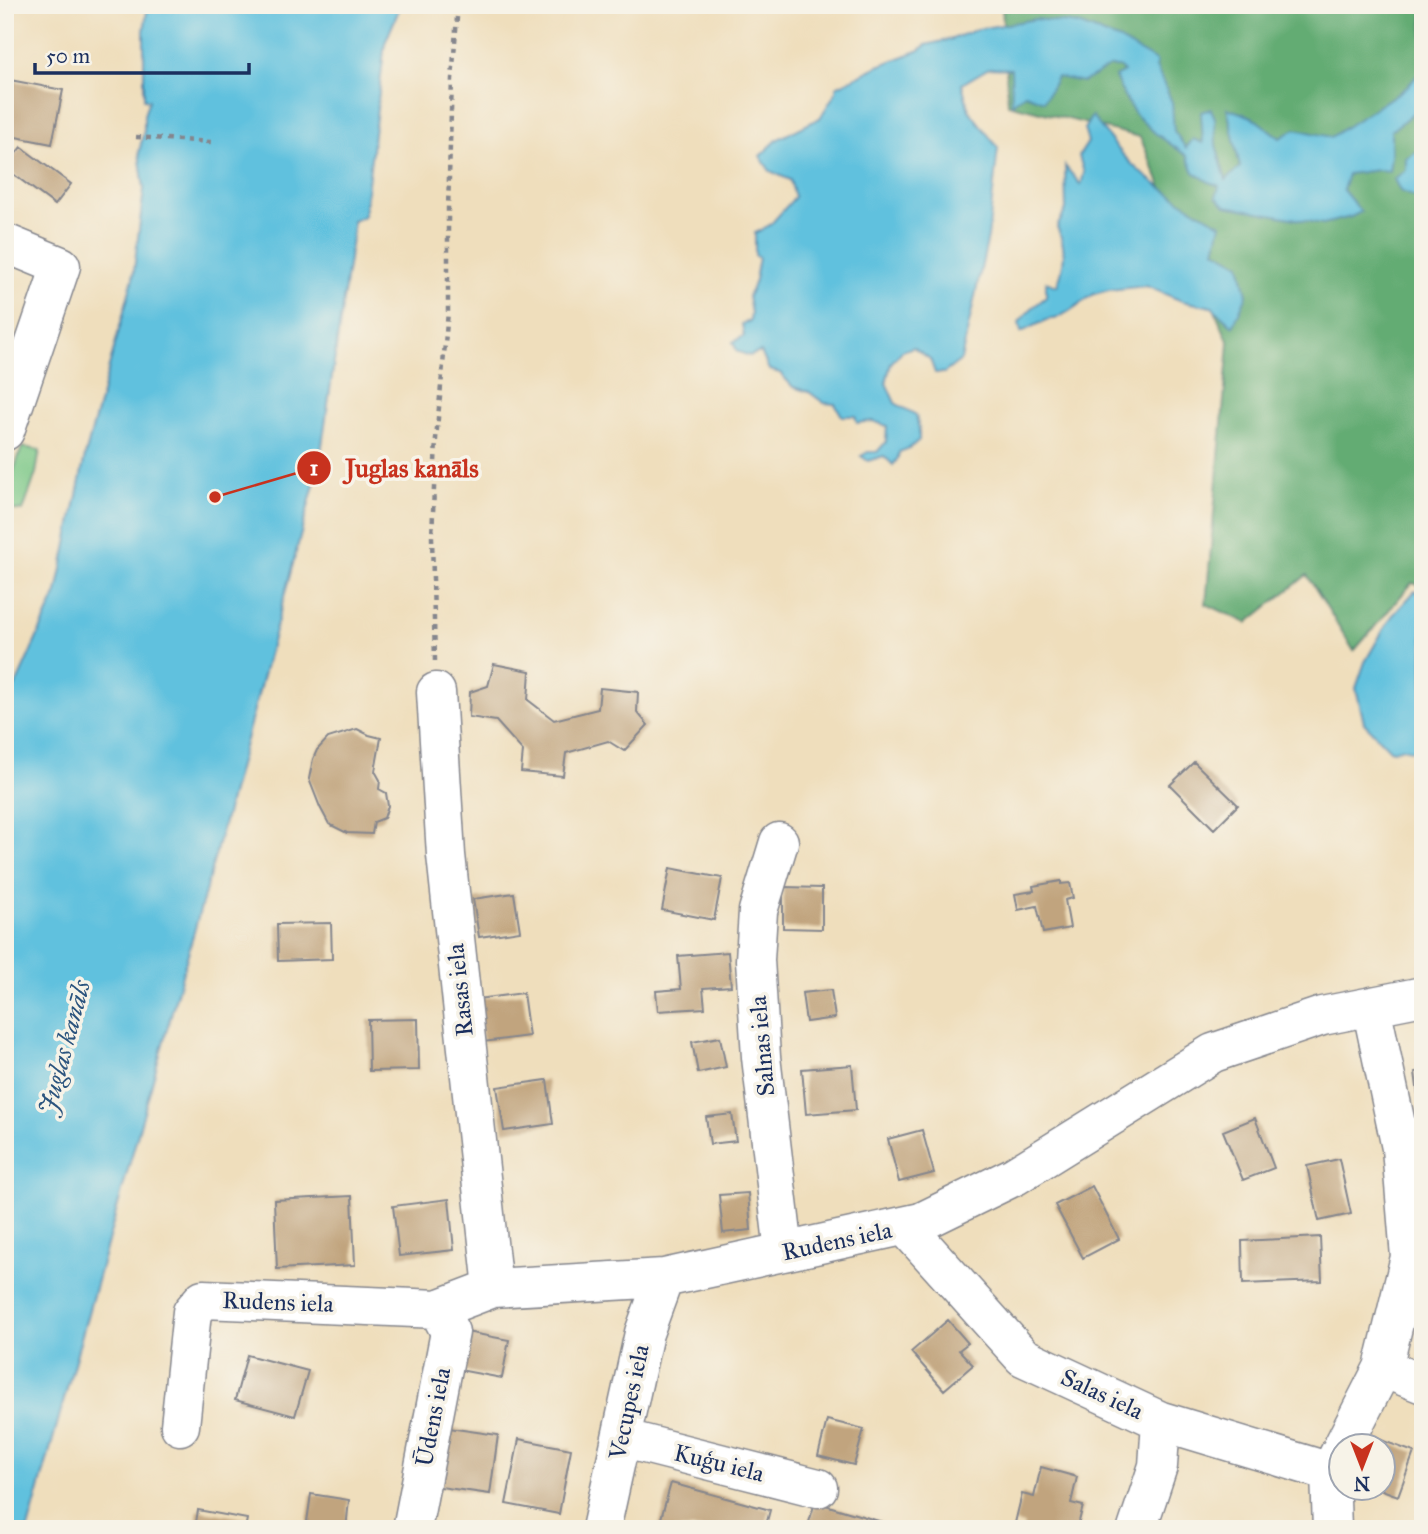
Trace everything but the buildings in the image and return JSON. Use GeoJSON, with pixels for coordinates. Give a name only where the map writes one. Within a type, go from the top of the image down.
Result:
{"type":"FeatureCollection","features":[{"type":"Feature","properties":{"kind":"street"},"geometry":{"type":"LineString","coordinates":[[5,243],[61,266],[5,431]]}},
{"type":"Feature","properties":{"kind":"street","name":"Rasas iela"},"geometry":{"type":"LineString","coordinates":[[436,692],[446,855],[493,1288]]}},
{"type":"Feature","properties":{"kind":"street","name":"Salnas iela"},"geometry":{"type":"LineString","coordinates":[[779,842],[758,911],[755,960],[761,1057],[785,1252]]}},
{"type":"Feature","properties":{"kind":"street","name":"Rudens iela"},"geometry":{"type":"LineString","coordinates":[[180,1426],[191,1312],[204,1299],[438,1309],[493,1288],[664,1278],[905,1226],[921,1222],[1016,1176],[1213,1053],[1322,1016],[1423,996]]}},
{"type":"Feature","properties":{"kind":"street"},"geometry":{"type":"LineString","coordinates":[[1351,1432],[1383,1368],[1410,1257],[1412,1146],[1371,1006]]}},
{"type":"Feature","properties":{"kind":"street","name":"Salas iela"},"geometry":{"type":"LineString","coordinates":[[905,1226],[1023,1357],[1161,1421],[1326,1455]]}},
{"type":"Feature","properties":{"kind":"street","name":"Vecupes iela"},"geometry":{"type":"LineString","coordinates":[[601,1529],[644,1333],[664,1278]]}},
{"type":"Feature","properties":{"kind":"street","name":"Ūdens iela"},"geometry":{"type":"LineString","coordinates":[[412,1529],[450,1332],[438,1309]]}},
{"type":"Feature","properties":{"kind":"street"},"geometry":{"type":"LineString","coordinates":[[1383,1368],[1423,1384]]}},
{"type":"Feature","properties":{"kind":"street"},"geometry":{"type":"LineString","coordinates":[[1137,1529],[1158,1466],[1161,1421]]}},
{"type":"Feature","properties":{"kind":"street","name":"Kuģu iela"},"geometry":{"type":"LineString","coordinates":[[621,1438],[818,1488]]}},
{"type":"Feature","properties":{"kind":"street"},"geometry":{"type":"LineString","coordinates":[[1332,1529],[1334,1502]]}},
{"type":"Feature","properties":{"kind":"path"},"geometry":{"type":"LineString","coordinates":[[436,692],[432,537],[436,439],[448,312],[452,79],[458,5]]}},
{"type":"Feature","properties":{"kind":"path"},"geometry":{"type":"LineString","coordinates":[[136,137],[211,142]]}},
{"type":"Feature","properties":{"kind":"green space"},"geometry":{"type":"Polygon","coordinates":[[[1002,5],[1423,5],[1423,586],[1412,583],[1354,651],[1307,575],[1247,623],[1206,604],[1229,343],[1140,137],[1008,104],[1002,5]]]}},
{"type":"Feature","properties":{"kind":"green space"},"geometry":{"type":"Polygon","coordinates":[[[22,447],[40,450],[36,473],[23,511],[6,509],[8,487],[22,447]]]}},
{"type":"Feature","properties":{"kind":"water"},"geometry":{"type":"Polygon","coordinates":[[[148,5],[401,5],[385,43],[364,216],[353,221],[319,466],[209,878],[28,1529],[5,1529],[5,709],[57,593],[85,456],[133,278],[144,189],[139,152],[149,100],[144,99],[144,31],[148,5]]]}},
{"type":"Feature","properties":{"kind":"water"},"geometry":{"type":"Polygon","coordinates":[[[1036,19],[1078,24],[1120,40],[1156,61],[1156,67],[1172,102],[1174,131],[1186,148],[1193,139],[1203,143],[1201,112],[1211,109],[1215,118],[1216,145],[1226,180],[1240,167],[1227,108],[1252,117],[1280,138],[1295,129],[1331,137],[1407,87],[1423,69],[1423,105],[1391,131],[1389,171],[1348,174],[1343,190],[1361,212],[1323,224],[1226,206],[1216,197],[1219,186],[1194,172],[1187,156],[1155,133],[1135,114],[1115,77],[1124,72],[1119,67],[1109,67],[1083,82],[1057,77],[1044,101],[1025,94],[1012,104],[1011,69],[989,68],[962,84],[969,110],[998,148],[988,237],[961,360],[944,373],[935,373],[930,359],[913,347],[902,351],[891,363],[886,383],[895,403],[916,415],[919,440],[910,448],[899,452],[893,465],[884,456],[868,461],[861,456],[868,452],[877,452],[886,442],[887,426],[873,421],[857,423],[855,416],[842,416],[835,404],[824,403],[809,392],[793,387],[780,373],[769,370],[761,352],[749,356],[737,351],[733,342],[744,336],[742,324],[750,321],[748,296],[754,283],[759,258],[755,256],[755,233],[770,225],[795,197],[790,180],[770,171],[760,156],[778,139],[820,118],[836,92],[836,87],[878,66],[920,50],[926,45],[978,29],[1036,19]]]}},
{"type":"Feature","properties":{"kind":"water"},"geometry":{"type":"Polygon","coordinates":[[[1092,116],[1122,154],[1143,174],[1181,201],[1221,224],[1215,250],[1240,264],[1247,295],[1233,326],[1212,307],[1182,301],[1146,286],[1094,294],[1055,319],[1049,319],[1021,332],[1019,322],[1046,297],[1046,282],[1057,286],[1060,278],[1064,249],[1057,227],[1066,209],[1065,166],[1081,185],[1084,173],[1079,156],[1088,142],[1084,129],[1092,116]]]}},
{"type":"Feature","properties":{"kind":"water"},"geometry":{"type":"Polygon","coordinates":[[[1420,149],[1423,150],[1423,204],[1415,197],[1400,191],[1394,179],[1406,170],[1406,158],[1420,149]]]}},
{"type":"Feature","properties":{"kind":"water"},"geometry":{"type":"Polygon","coordinates":[[[1415,591],[1423,593],[1423,765],[1416,751],[1403,748],[1391,751],[1364,723],[1356,688],[1365,662],[1381,634],[1392,616],[1415,591]]]}},
{"type":"Feature","properties":{"kind":"place","name":"Juglas kanāls"},"geometry":{"type":"Point","coordinates":[215,497]}}]}
